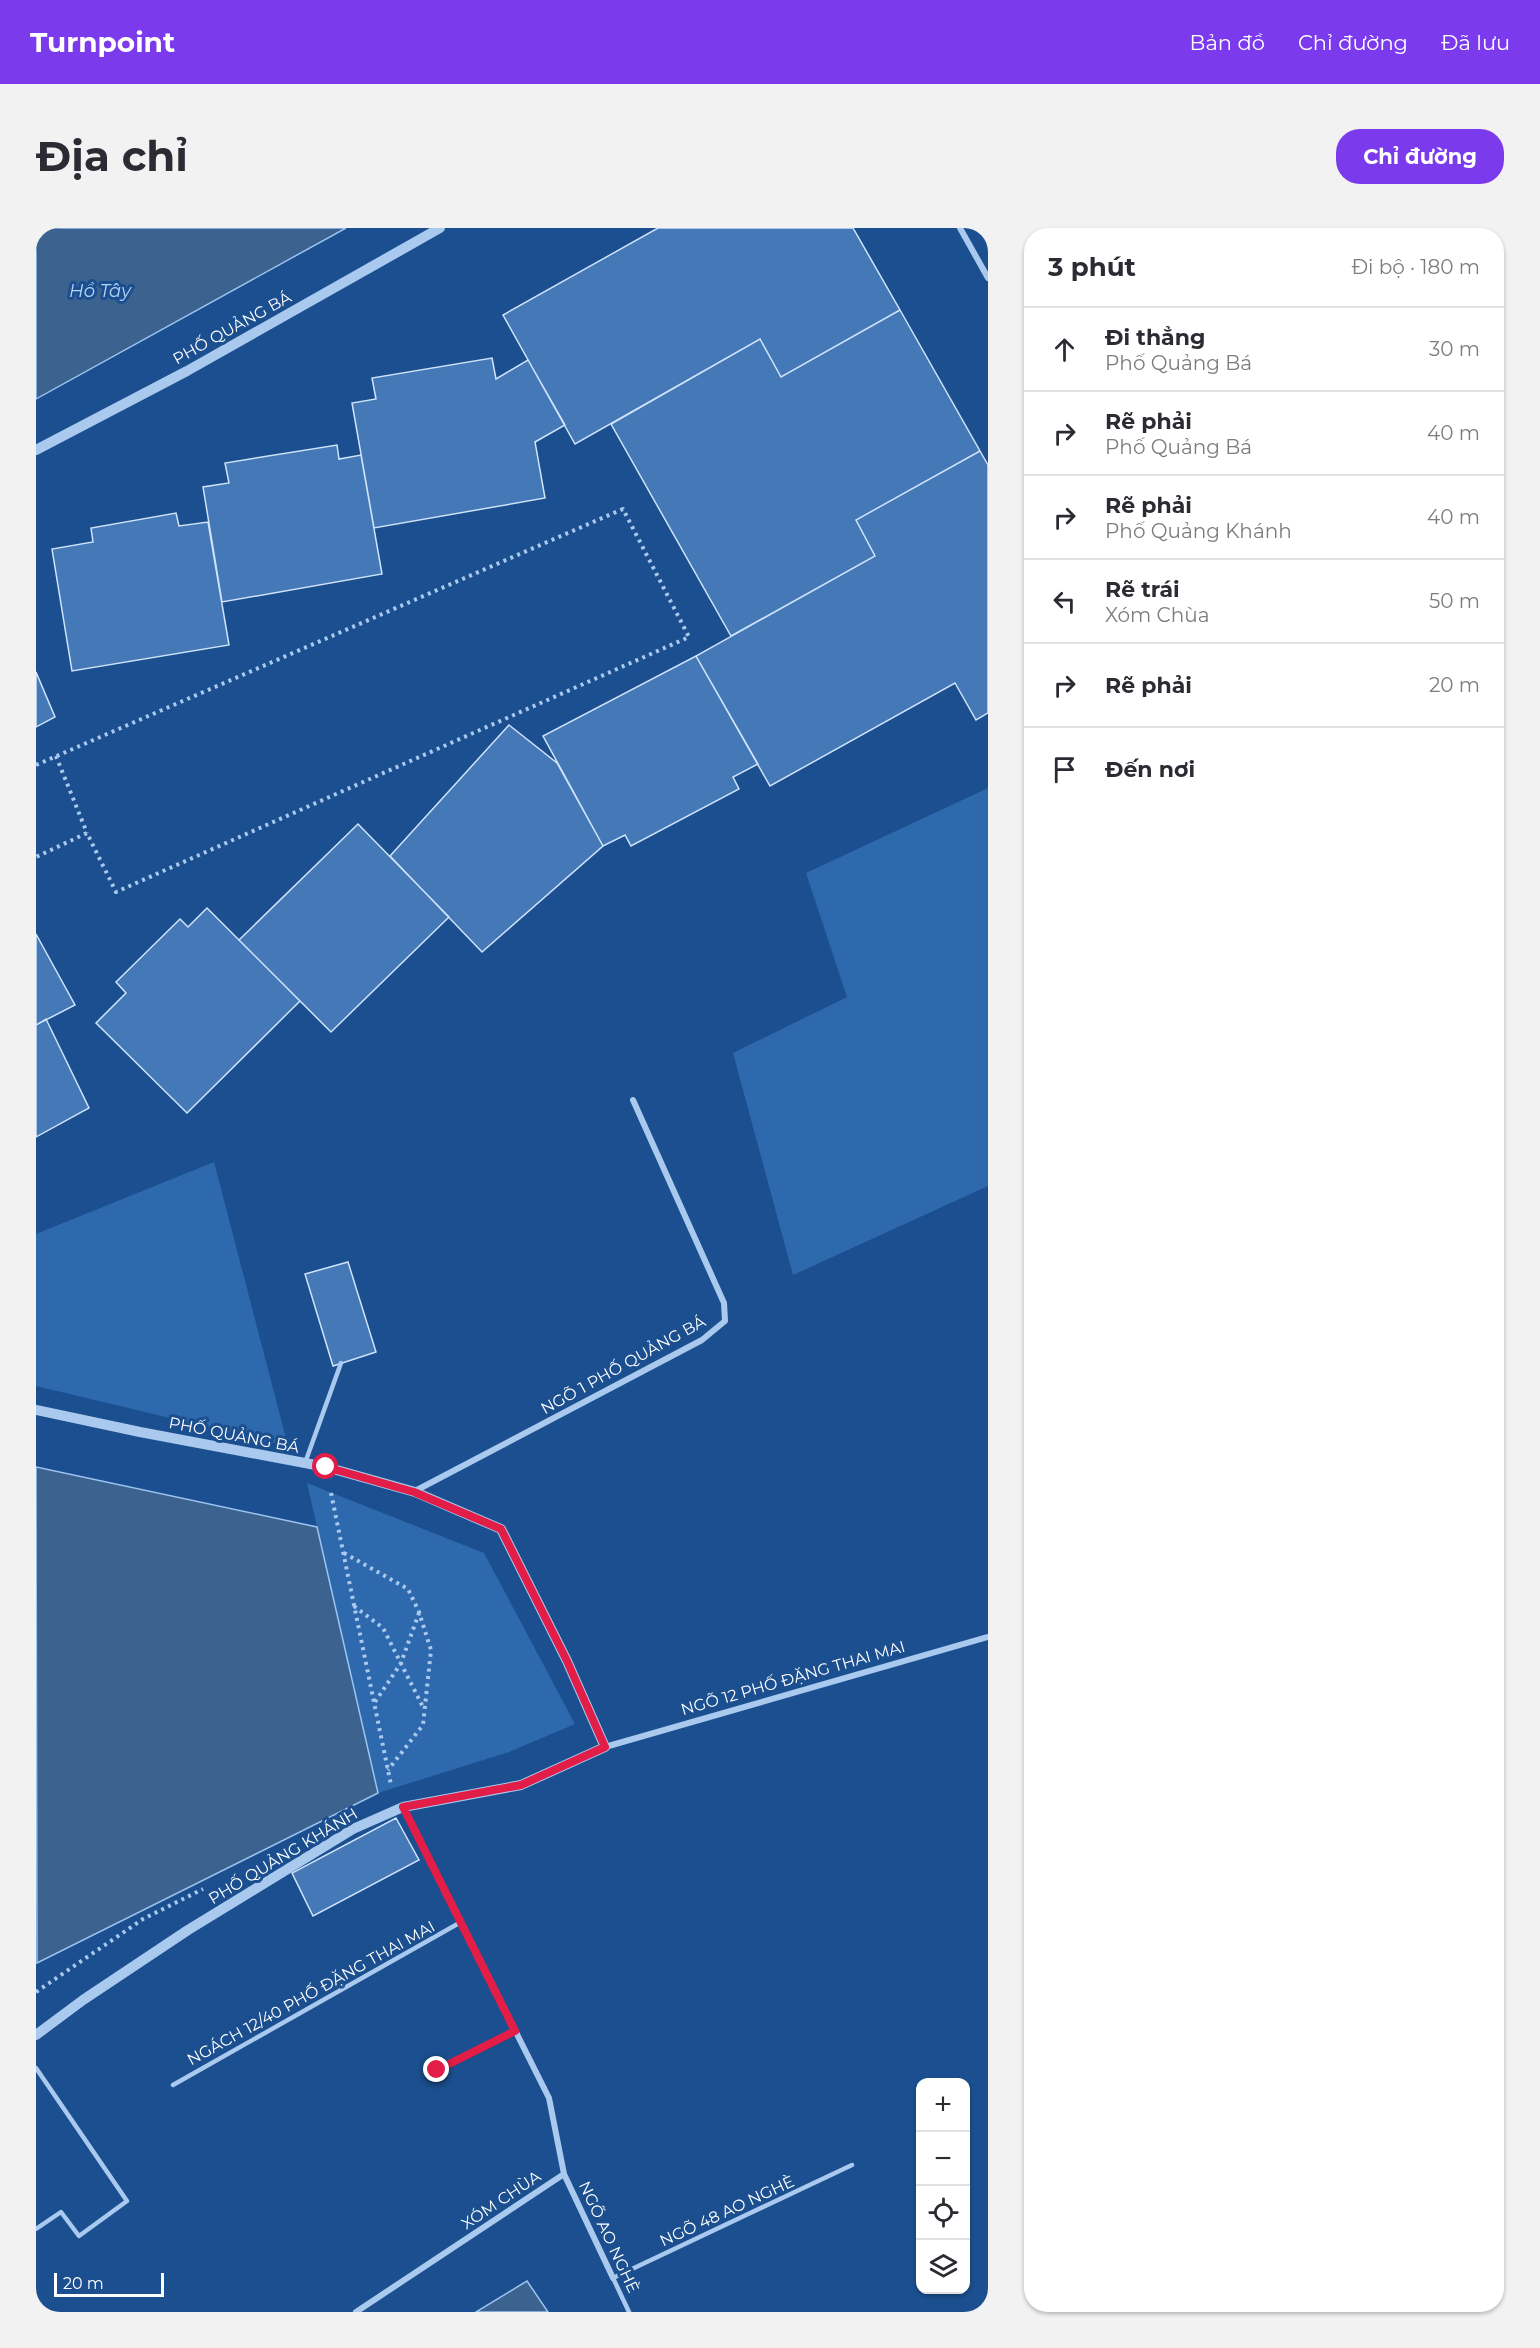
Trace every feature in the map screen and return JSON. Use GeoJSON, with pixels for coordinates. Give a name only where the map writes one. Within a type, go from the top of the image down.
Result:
{"type":"FeatureCollection","features":[{"type":"Feature","properties":{"kind":"street","name":"PHỐ QUẢNG BÁ"},"geometry":{"type":"LineString","coordinates":[[36,450],[187,371],[440,228]]}},
{"type":"Feature","properties":{"kind":"street"},"geometry":{"type":"LineString","coordinates":[[960,228],[988,278]]}},
{"type":"Feature","properties":{"kind":"street","name":"NGÕ 1 PHỐ QUẢNG BÁ"},"geometry":{"type":"LineString","coordinates":[[414,1492],[702,1340],[725,1321],[724,1303],[633,1100]]}},
{"type":"Feature","properties":{"kind":"street","name":"PHỐ QUẢNG BÁ"},"geometry":{"type":"LineString","coordinates":[[36,1410],[326,1467],[414,1492],[501,1529],[567,1661],[605,1747]]}},
{"type":"Feature","properties":{"kind":"street","name":"NGÕ 12 PHỐ ĐẶNG THAI MAI"},"geometry":{"type":"LineString","coordinates":[[605,1747],[988,1637]]}},
{"type":"Feature","properties":{"kind":"street","name":"PHỐ QUẢNG KHÁNH"},"geometry":{"type":"LineString","coordinates":[[36,2035],[83,2000],[188,1930],[353,1829],[403,1807],[521,1785],[605,1747]]}},
{"type":"Feature","properties":{"kind":"street","name":"XÓM CHÙA"},"geometry":{"type":"LineString","coordinates":[[356,2312],[564,2174],[549,2098],[403,1807]]}},
{"type":"Feature","properties":{"kind":"street","name":"NGÕ AO NGHÈ"},"geometry":{"type":"LineString","coordinates":[[564,2174],[613,2278]]}},
{"type":"Feature","properties":{"kind":"lane"},"geometry":{"type":"LineString","coordinates":[[305,1463],[341,1363]]}},
{"type":"Feature","properties":{"kind":"lane","name":"NGÁCH 12/40 PHỐ ĐẶNG THAI MAI"},"geometry":{"type":"LineString","coordinates":[[173,2085],[460,1922]]}},
{"type":"Feature","properties":{"kind":"lane"},"geometry":{"type":"LineString","coordinates":[[437,2070],[515,2031]]}},
{"type":"Feature","properties":{"kind":"lane"},"geometry":{"type":"LineString","coordinates":[[36,2068],[128,2201],[79,2236],[61,2212],[36,2229]]}},
{"type":"Feature","properties":{"kind":"lane","name":"NGÕ 48 AO NGHÈ"},"geometry":{"type":"LineString","coordinates":[[613,2278],[852,2165]]}},
{"type":"Feature","properties":{"kind":"lane","name":"NGÕ AO NGHÈ"},"geometry":{"type":"LineString","coordinates":[[613,2278],[629,2312]]}},
{"type":"Feature","properties":{"kind":"path"},"geometry":{"type":"LineString","coordinates":[[36,765],[56,756],[623,509],[689,637],[116,892],[87,833],[56,756]]}},
{"type":"Feature","properties":{"kind":"path"},"geometry":{"type":"LineString","coordinates":[[36,857],[87,833]]}},
{"type":"Feature","properties":{"kind":"path"},"geometry":{"type":"LineString","coordinates":[[326,1467],[392,1795]]}},
{"type":"Feature","properties":{"kind":"path"},"geometry":{"type":"LineString","coordinates":[[343,1552],[408,1589],[419,1612],[431,1650],[423,1725],[388,1770]]}},
{"type":"Feature","properties":{"kind":"path"},"geometry":{"type":"LineString","coordinates":[[353,1606],[383,1628],[425,1711]]}},
{"type":"Feature","properties":{"kind":"path"},"geometry":{"type":"LineString","coordinates":[[374,1702],[401,1663],[419,1612]]}},
{"type":"Feature","properties":{"kind":"shaded area"},"geometry":{"type":"Polygon","coordinates":[[[988,788],[988,1186],[793,1275],[733,1053],[847,997],[806,873],[988,788]]]}},
{"type":"Feature","properties":{"kind":"shaded area"},"geometry":{"type":"Polygon","coordinates":[[[214,1162],[288,1446],[36,1386],[36,1234],[214,1162]]]}},
{"type":"Feature","properties":{"kind":"shaded area"},"geometry":{"type":"Polygon","coordinates":[[[307,1483],[484,1553],[575,1724],[509,1752],[378,1793],[307,1483]]]}},
{"type":"Feature","properties":{"kind":"water","name":"Hồ Tây"},"geometry":{"type":"Polygon","coordinates":[[[36,228],[346,228],[36,399],[36,228]]]}},
{"type":"Feature","properties":{"kind":"water"},"geometry":{"type":"Polygon","coordinates":[[[36,1467],[317,1527],[378,1793],[37,1963],[36,1467]]]}},
{"type":"Feature","properties":{"kind":"water"},"geometry":{"type":"Polygon","coordinates":[[[527,2281],[548,2312],[476,2312],[527,2281]]]}},
{"type":"Feature","properties":{"kind":"building"},"geometry":{"type":"Polygon","coordinates":[[[658,228],[853,228],[900,310],[781,377],[760,339],[575,444],[503,315],[658,228]]]}},
{"type":"Feature","properties":{"kind":"building"},"geometry":{"type":"Polygon","coordinates":[[[900,310],[980,451],[856,520],[875,556],[731,636],[611,424],[760,339],[781,377],[900,310]]]}},
{"type":"Feature","properties":{"kind":"building"},"geometry":{"type":"Polygon","coordinates":[[[492,358],[496,379],[528,360],[565,425],[535,442],[545,498],[374,528],[352,403],[376,399],[372,378],[492,358]]]}},
{"type":"Feature","properties":{"kind":"building"},"geometry":{"type":"Polygon","coordinates":[[[337,445],[339,459],[361,455],[382,574],[222,602],[203,487],[229,483],[225,463],[337,445]]]}},
{"type":"Feature","properties":{"kind":"building"},"geometry":{"type":"Polygon","coordinates":[[[980,451],[988,465],[988,713],[976,720],[955,683],[770,786],[696,656],[875,556],[856,520],[980,451]]]}},
{"type":"Feature","properties":{"kind":"building"},"geometry":{"type":"Polygon","coordinates":[[[176,513],[179,526],[208,522],[229,645],[72,671],[52,549],[93,542],[91,528],[176,513]]]}},
{"type":"Feature","properties":{"kind":"building"},"geometry":{"type":"Polygon","coordinates":[[[696,656],[758,764],[733,777],[739,789],[631,846],[625,835],[603,846],[543,736],[696,656]]]}},
{"type":"Feature","properties":{"kind":"building"},"geometry":{"type":"Polygon","coordinates":[[[36,672],[55,717],[36,727],[36,672]]]}},
{"type":"Feature","properties":{"kind":"building"},"geometry":{"type":"Polygon","coordinates":[[[509,725],[557,763],[603,846],[482,952],[390,856],[509,725]]]}},
{"type":"Feature","properties":{"kind":"building"},"geometry":{"type":"Polygon","coordinates":[[[358,824],[449,917],[331,1032],[239,940],[358,824]]]}},
{"type":"Feature","properties":{"kind":"building"},"geometry":{"type":"Polygon","coordinates":[[[207,908],[300,1001],[187,1113],[96,1023],[126,993],[116,982],[180,919],[188,927],[207,908]]]}},
{"type":"Feature","properties":{"kind":"building"},"geometry":{"type":"Polygon","coordinates":[[[36,934],[75,1005],[36,1025],[36,934]]]}},
{"type":"Feature","properties":{"kind":"building"},"geometry":{"type":"Polygon","coordinates":[[[46,1019],[89,1108],[36,1137],[36,1025],[46,1019]]]}},
{"type":"Feature","properties":{"kind":"building"},"geometry":{"type":"Polygon","coordinates":[[[348,1262],[376,1352],[333,1366],[305,1274],[348,1262]]]}},
{"type":"Feature","properties":{"kind":"building"},"geometry":{"type":"Polygon","coordinates":[[[396,1818],[419,1860],[313,1916],[292,1873],[396,1818]]]}},
{"type":"Feature","properties":{"kind":"route"},"geometry":{"type":"LineString","coordinates":[[326,1467],[414,1492],[501,1529],[567,1661],[605,1747],[521,1785],[403,1807],[515,2031],[437,2070]]}}]}
